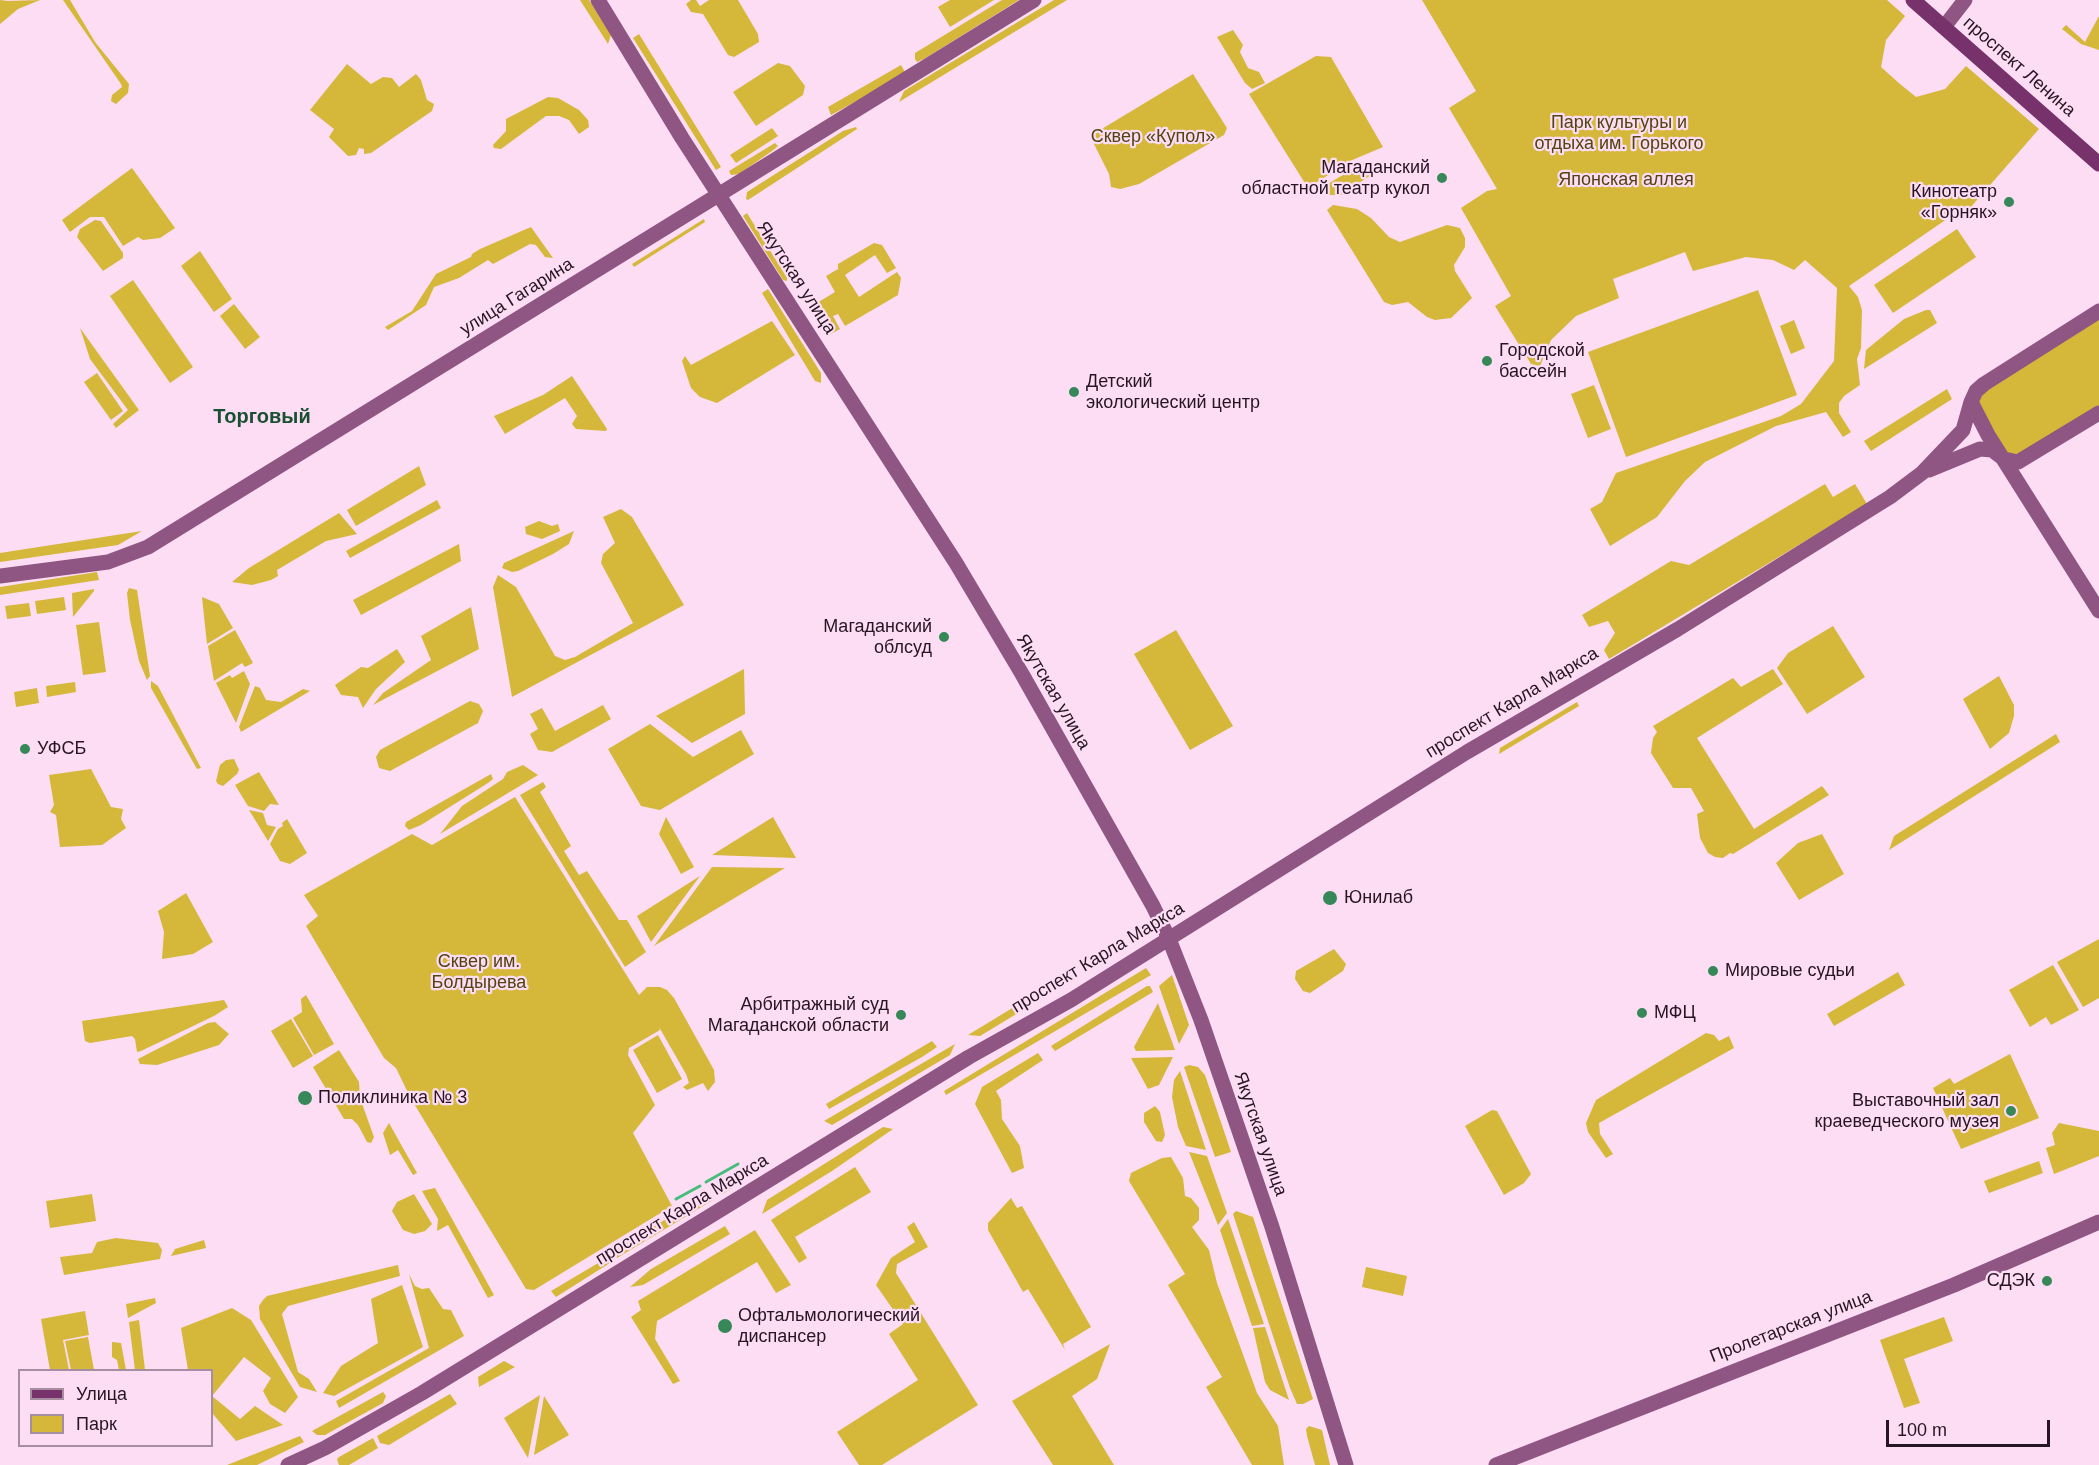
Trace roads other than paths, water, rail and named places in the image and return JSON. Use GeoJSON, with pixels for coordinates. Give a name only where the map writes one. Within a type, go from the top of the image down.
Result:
{"type":"FeatureCollection","features":[{"type":"Feature","properties":{"kind":"main road","name":"проспект Ленина"},"geometry":{"type":"LineString","coordinates":[[1913,0],[2099,164]]}},
{"type":"Feature","properties":{"kind":"street","name":"Якутская улица"},"geometry":{"type":"LineString","coordinates":[[598,0],[718,194],[984,610],[1169,939],[1201,1020],[1272,1227],[1346,1465]]}},
{"type":"Feature","properties":{"kind":"street","name":"улица Гагарина"},"geometry":{"type":"LineString","coordinates":[[0,576],[108,562],[148,547],[1035,0]]}},
{"type":"Feature","properties":{"kind":"street"},"geometry":{"type":"LineString","coordinates":[[1944,27],[1965,0]]}},
{"type":"Feature","properties":{"kind":"street","name":"проспект Карла Маркса"},"geometry":{"type":"LineString","coordinates":[[288,1465],[325,1448],[422,1393],[949,1070],[1071,1000],[1467,752],[1678,629],[1890,497],[1922,473],[1963,430],[1976,391],[2099,311]]}},
{"type":"Feature","properties":{"kind":"street"},"geometry":{"type":"LineString","coordinates":[[1971,402],[2099,611]]}},
{"type":"Feature","properties":{"kind":"street"},"geometry":{"type":"LineString","coordinates":[[2004,459],[2014,462],[2022,460],[2099,413]]}},
{"type":"Feature","properties":{"kind":"street","name":"проспект Карла Маркса"},"geometry":{"type":"LineString","coordinates":[[1922,473],[1980,448],[1992,450],[2004,459]]}},
{"type":"Feature","properties":{"kind":"street","name":"Пролетарская улица"},"geometry":{"type":"LineString","coordinates":[[1497,1465],[1953,1285],[2099,1222]]}},
{"type":"Feature","properties":{"kind":"waterway"},"geometry":{"type":"LineString","coordinates":[[706,1182],[738,1164]]}},
{"type":"Feature","properties":{"kind":"waterway"},"geometry":{"type":"LineString","coordinates":[[676,1199],[700,1186]]}},
{"type":"Feature","properties":{"kind":"place","name":"Магаданский областной театр кукол"},"geometry":{"type":"Point","coordinates":[1442,178]}},
{"type":"Feature","properties":{"kind":"place","name":"Кинотеатр «Горняк»"},"geometry":{"type":"Point","coordinates":[2009,202]}},
{"type":"Feature","properties":{"kind":"place","name":"Городской бассейн"},"geometry":{"type":"Point","coordinates":[1487,361]}},
{"type":"Feature","properties":{"kind":"place","name":"Детский экологический центр"},"geometry":{"type":"Point","coordinates":[1074,392]}},
{"type":"Feature","properties":{"kind":"place","name":"Магаданский облсуд"},"geometry":{"type":"Point","coordinates":[944,637]}},
{"type":"Feature","properties":{"kind":"place","name":"УФСБ"},"geometry":{"type":"Point","coordinates":[25,749]}},
{"type":"Feature","properties":{"kind":"place","name":"Юнилаб"},"geometry":{"type":"Point","coordinates":[1330,898]}},
{"type":"Feature","properties":{"kind":"place","name":"Мировые судьи"},"geometry":{"type":"Point","coordinates":[1713,971]}},
{"type":"Feature","properties":{"kind":"place","name":"МФЦ"},"geometry":{"type":"Point","coordinates":[1642,1013]}},
{"type":"Feature","properties":{"kind":"place","name":"Арбитражный суд Магаданской области"},"geometry":{"type":"Point","coordinates":[901,1015]}},
{"type":"Feature","properties":{"kind":"place","name":"Поликлиника № 3"},"geometry":{"type":"Point","coordinates":[305,1098]}},
{"type":"Feature","properties":{"kind":"place","name":"Выставочный зал краеведческого музея"},"geometry":{"type":"Point","coordinates":[2011,1111]}},
{"type":"Feature","properties":{"kind":"place","name":"СДЭК"},"geometry":{"type":"Point","coordinates":[2047,1281]}},
{"type":"Feature","properties":{"kind":"place","name":"Офтальмологический диспансер"},"geometry":{"type":"Point","coordinates":[725,1326]}},
{"type":"Feature","properties":{"kind":"district","name":"Торговый"},"geometry":{"type":"Point","coordinates":[262,417]}},
{"type":"Feature","properties":{"kind":"park label","name":"Парк культуры и отдыха им. Горького"},"geometry":{"type":"Point","coordinates":[1619,133]}},
{"type":"Feature","properties":{"kind":"park label","name":"Сквер «Купол»"},"geometry":{"type":"Point","coordinates":[1153,137]}},
{"type":"Feature","properties":{"kind":"park label","name":"Японская аллея"},"geometry":{"type":"Point","coordinates":[1626,180]}},
{"type":"Feature","properties":{"kind":"park label","name":"Сквер им. Болдырева"},"geometry":{"type":"Point","coordinates":[479,972]}}]}
